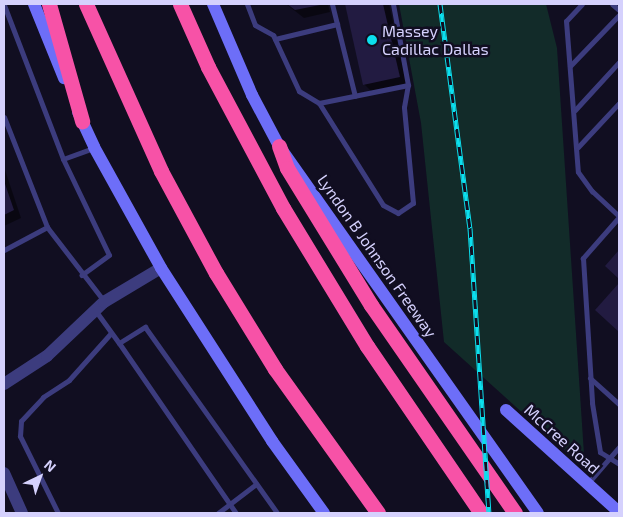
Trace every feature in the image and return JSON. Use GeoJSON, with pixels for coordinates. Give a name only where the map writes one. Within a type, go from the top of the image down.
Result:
{"type":"FeatureCollection","features":[{"type":"Feature","properties":{"kind":"highway"},"geometry":{"type":"LineString","coordinates":[[49,4],[82,121]]}},
{"type":"Feature","properties":{"kind":"highway"},"geometry":{"type":"LineString","coordinates":[[86,4],[161,171],[216,273],[275,369],[378,513]]}},
{"type":"Feature","properties":{"kind":"highway"},"geometry":{"type":"LineString","coordinates":[[180,4],[208,67],[265,178],[366,346],[481,513]]}},
{"type":"Feature","properties":{"kind":"highway"},"geometry":{"type":"LineString","coordinates":[[279,146],[287,168],[331,240],[430,389],[516,513]]}},
{"type":"Feature","properties":{"kind":"main road"},"geometry":{"type":"LineString","coordinates":[[34,4],[94,148],[161,268],[272,441],[324,513]]}},
{"type":"Feature","properties":{"kind":"main road","name":"Lyndon B Johnson Freeway"},"geometry":{"type":"LineString","coordinates":[[213,4],[252,95],[279,146],[538,513]]}},
{"type":"Feature","properties":{"kind":"main road","name":"McCree Road"},"geometry":{"type":"LineString","coordinates":[[506,410],[619,512]]}},
{"type":"Feature","properties":{"kind":"street"},"geometry":{"type":"LineString","coordinates":[[5,381],[47,356],[99,305],[161,268]]}},
{"type":"Feature","properties":{"kind":"street"},"geometry":{"type":"LineString","coordinates":[[4,473],[22,513]]}},
{"type":"Feature","properties":{"kind":"lane"},"geometry":{"type":"LineString","coordinates":[[247,4],[255,25],[275,39],[299,91],[319,104],[383,205],[398,213],[413,203],[404,107],[408,85],[393,4]]}},
{"type":"Feature","properties":{"kind":"lane"},"geometry":{"type":"LineString","coordinates":[[332,4],[355,96]]}},
{"type":"Feature","properties":{"kind":"lane"},"geometry":{"type":"LineString","coordinates":[[582,4],[566,21],[578,147],[578,172],[592,191],[619,216],[583,258],[590,378],[600,452],[609,460],[619,464]]}},
{"type":"Feature","properties":{"kind":"lane"},"geometry":{"type":"LineString","coordinates":[[612,4],[619,10]]}},
{"type":"Feature","properties":{"kind":"lane"},"geometry":{"type":"LineString","coordinates":[[4,5],[63,159],[109,255],[81,275]]}},
{"type":"Feature","properties":{"kind":"lane"},"geometry":{"type":"LineString","coordinates":[[570,66],[619,15]]}},
{"type":"Feature","properties":{"kind":"lane"},"geometry":{"type":"LineString","coordinates":[[275,39],[337,24]]}},
{"type":"Feature","properties":{"kind":"lane"},"geometry":{"type":"LineString","coordinates":[[574,110],[619,62]]}},
{"type":"Feature","properties":{"kind":"lane"},"geometry":{"type":"LineString","coordinates":[[319,104],[408,85]]}},
{"type":"Feature","properties":{"kind":"lane"},"geometry":{"type":"LineString","coordinates":[[578,147],[619,103]]}},
{"type":"Feature","properties":{"kind":"lane"},"geometry":{"type":"LineString","coordinates":[[4,117],[47,227],[81,275],[99,305],[111,333],[236,513]]}},
{"type":"Feature","properties":{"kind":"lane"},"geometry":{"type":"LineString","coordinates":[[63,159],[94,148]]}},
{"type":"Feature","properties":{"kind":"lane"},"geometry":{"type":"LineString","coordinates":[[4,250],[47,227]]}},
{"type":"Feature","properties":{"kind":"lane"},"geometry":{"type":"LineString","coordinates":[[119,343],[145,327],[277,513]]}},
{"type":"Feature","properties":{"kind":"lane"},"geometry":{"type":"LineString","coordinates":[[58,513],[20,436],[20,421],[43,397],[69,380],[111,333]]}},
{"type":"Feature","properties":{"kind":"lane"},"geometry":{"type":"LineString","coordinates":[[590,378],[619,404]]}},
{"type":"Feature","properties":{"kind":"lane"},"geometry":{"type":"LineString","coordinates":[[588,484],[619,447]]}},
{"type":"Feature","properties":{"kind":"lane"},"geometry":{"type":"LineString","coordinates":[[218,513],[256,484]]}},
{"type":"Feature","properties":{"kind":"green space"},"geometry":{"type":"Polygon","coordinates":[[[399,4],[546,4],[557,48],[585,469],[444,342],[421,123],[399,4]]]}},
{"type":"Feature","properties":{"kind":"building"},"geometry":{"type":"Polygon","coordinates":[[[287,4],[320,4],[320,5],[295,10],[287,4]]]}},
{"type":"Feature","properties":{"kind":"building","name":"Massey Cadillac Dallas"},"geometry":{"type":"Polygon","coordinates":[[[345,4],[383,4],[400,77],[363,85],[345,4]]]}},
{"type":"Feature","properties":{"kind":"building"},"geometry":{"type":"Polygon","coordinates":[[[4,181],[14,210],[4,215],[4,181]]]}},
{"type":"Feature","properties":{"kind":"building"},"geometry":{"type":"Polygon","coordinates":[[[619,250],[619,279],[605,266],[619,250]]]}},
{"type":"Feature","properties":{"kind":"building"},"geometry":{"type":"Polygon","coordinates":[[[619,283],[619,332],[595,310],[619,283]]]}},
{"type":"Feature","properties":{"kind":"railway"},"geometry":{"type":"LineString","coordinates":[[440,4],[470,228],[489,513]]}},
{"type":"Feature","properties":{"kind":"place","name":"Massey Cadillac Dallas"},"geometry":{"type":"Point","coordinates":[372,40]}}]}
